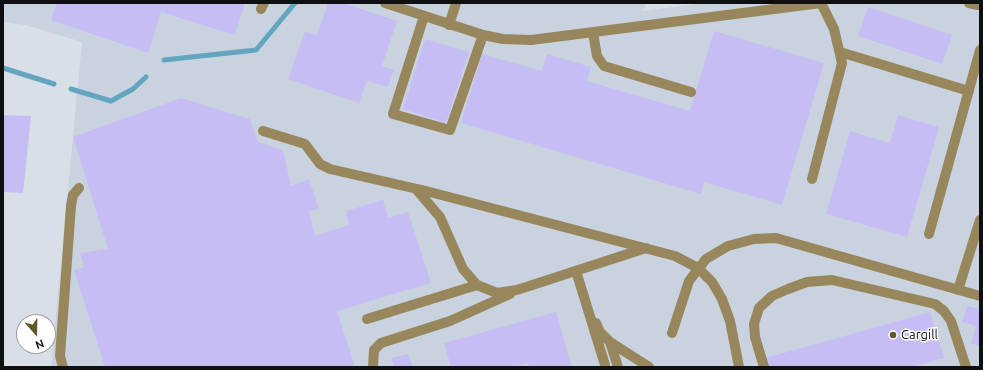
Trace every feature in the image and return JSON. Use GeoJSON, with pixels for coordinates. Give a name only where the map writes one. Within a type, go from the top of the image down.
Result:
{"type":"FeatureCollection","features":[{"type":"Feature","properties":{"kind":"lane"},"geometry":{"type":"LineString","coordinates":[[385,3],[483,35],[503,39],[531,40],[821,3],[834,29],[842,63],[812,179]]}},
{"type":"Feature","properties":{"kind":"lane"},"geometry":{"type":"LineString","coordinates":[[449,25],[456,3]]}},
{"type":"Feature","properties":{"kind":"lane"},"geometry":{"type":"LineString","coordinates":[[424,16],[393,114],[450,130],[483,35]]}},
{"type":"Feature","properties":{"kind":"lane"},"geometry":{"type":"LineString","coordinates":[[593,33],[597,56],[604,66],[691,92]]}},
{"type":"Feature","properties":{"kind":"lane"},"geometry":{"type":"LineString","coordinates":[[929,234],[980,50]]}},
{"type":"Feature","properties":{"kind":"lane"},"geometry":{"type":"LineString","coordinates":[[840,52],[969,91]]}},
{"type":"Feature","properties":{"kind":"lane"},"geometry":{"type":"LineString","coordinates":[[263,131],[305,144],[320,164],[330,168],[675,256],[698,268],[712,282],[722,299],[730,320],[739,367]]}},
{"type":"Feature","properties":{"kind":"lane"},"geometry":{"type":"LineString","coordinates":[[63,367],[60,356],[71,206],[73,195],[79,188]]}},
{"type":"Feature","properties":{"kind":"lane"},"geometry":{"type":"LineString","coordinates":[[416,189],[440,217],[463,269],[477,285],[497,293],[517,290],[646,248]]}},
{"type":"Feature","properties":{"kind":"lane"},"geometry":{"type":"LineString","coordinates":[[958,290],[980,220]]}},
{"type":"Feature","properties":{"kind":"lane"},"geometry":{"type":"LineString","coordinates":[[672,333],[689,281],[698,268],[706,259],[728,246],[754,239],[776,238],[980,296]]}},
{"type":"Feature","properties":{"kind":"lane"},"geometry":{"type":"LineString","coordinates":[[576,271],[604,365]]}},
{"type":"Feature","properties":{"kind":"lane"},"geometry":{"type":"LineString","coordinates":[[764,367],[755,337],[754,324],[759,308],[772,296],[788,289],[807,282],[832,280],[935,304],[944,311],[951,321],[966,367]]}},
{"type":"Feature","properties":{"kind":"lane"},"geometry":{"type":"LineString","coordinates":[[367,319],[477,285]]}},
{"type":"Feature","properties":{"kind":"lane"},"geometry":{"type":"LineString","coordinates":[[373,367],[374,350],[381,343],[450,321],[486,306],[517,290]]}},
{"type":"Feature","properties":{"kind":"lane"},"geometry":{"type":"LineString","coordinates":[[588,309],[600,332],[610,342],[649,367]]}},
{"type":"Feature","properties":{"kind":"lane"},"geometry":{"type":"LineString","coordinates":[[610,342],[618,367]]}},
{"type":"Feature","properties":{"kind":"shaded area"},"geometry":{"type":"Polygon","coordinates":[[[3,3],[646,3],[643,11],[703,3],[980,3],[980,367],[51,367],[52,354],[56,354],[56,315],[82,42],[25,25],[3,22],[3,3]]]}},
{"type":"Feature","properties":{"kind":"building"},"geometry":{"type":"Polygon","coordinates":[[[57,3],[245,3],[235,35],[161,12],[148,53],[51,20],[57,3]]]}},
{"type":"Feature","properties":{"kind":"building"},"geometry":{"type":"Polygon","coordinates":[[[328,3],[343,3],[397,21],[382,66],[394,70],[388,87],[367,81],[359,103],[288,79],[305,31],[317,35],[328,3]]]}},
{"type":"Feature","properties":{"kind":"building"},"geometry":{"type":"Polygon","coordinates":[[[868,7],[952,35],[942,64],[858,36],[868,7]]]}},
{"type":"Feature","properties":{"kind":"building"},"geometry":{"type":"Polygon","coordinates":[[[714,31],[824,63],[782,205],[704,182],[701,194],[461,123],[482,54],[542,71],[547,54],[591,67],[587,81],[690,111],[714,31]]]}},
{"type":"Feature","properties":{"kind":"building"},"geometry":{"type":"Polygon","coordinates":[[[425,39],[469,52],[446,123],[403,109],[425,39]]]}},
{"type":"Feature","properties":{"kind":"building"},"geometry":{"type":"Polygon","coordinates":[[[181,98],[250,119],[258,142],[283,150],[291,186],[309,179],[319,209],[309,211],[315,236],[349,225],[346,211],[383,200],[388,218],[408,212],[431,283],[337,311],[355,367],[105,367],[74,270],[84,267],[80,253],[108,249],[73,137],[181,98]]]}},
{"type":"Feature","properties":{"kind":"building"},"geometry":{"type":"Polygon","coordinates":[[[3,115],[31,116],[23,193],[3,192],[3,115]]]}},
{"type":"Feature","properties":{"kind":"building"},"geometry":{"type":"Polygon","coordinates":[[[898,115],[939,127],[907,237],[826,214],[850,131],[890,143],[898,115]]]}},
{"type":"Feature","properties":{"kind":"building"},"geometry":{"type":"Polygon","coordinates":[[[967,306],[980,309],[980,346],[971,343],[976,326],[962,322],[967,306]]]}},
{"type":"Feature","properties":{"kind":"building"},"geometry":{"type":"Polygon","coordinates":[[[556,312],[572,367],[529,367],[528,363],[514,367],[451,367],[444,343],[556,312]]]}},
{"type":"Feature","properties":{"kind":"building","name":"Cargill"},"geometry":{"type":"Polygon","coordinates":[[[930,312],[944,358],[912,367],[769,367],[766,358],[930,312]]]}},
{"type":"Feature","properties":{"kind":"building"},"geometry":{"type":"Polygon","coordinates":[[[408,354],[413,367],[394,367],[391,358],[408,354]]]}},
{"type":"Feature","properties":{"kind":"waterway"},"geometry":{"type":"LineString","coordinates":[[164,60],[256,50],[295,3]]}},
{"type":"Feature","properties":{"kind":"waterway"},"geometry":{"type":"LineString","coordinates":[[3,68],[54,84]]}},
{"type":"Feature","properties":{"kind":"waterway"},"geometry":{"type":"LineString","coordinates":[[71,89],[111,101],[133,89],[146,77]]}},
{"type":"Feature","properties":{"kind":"place","name":"Cargill"},"geometry":{"type":"Point","coordinates":[893,335]}}]}
